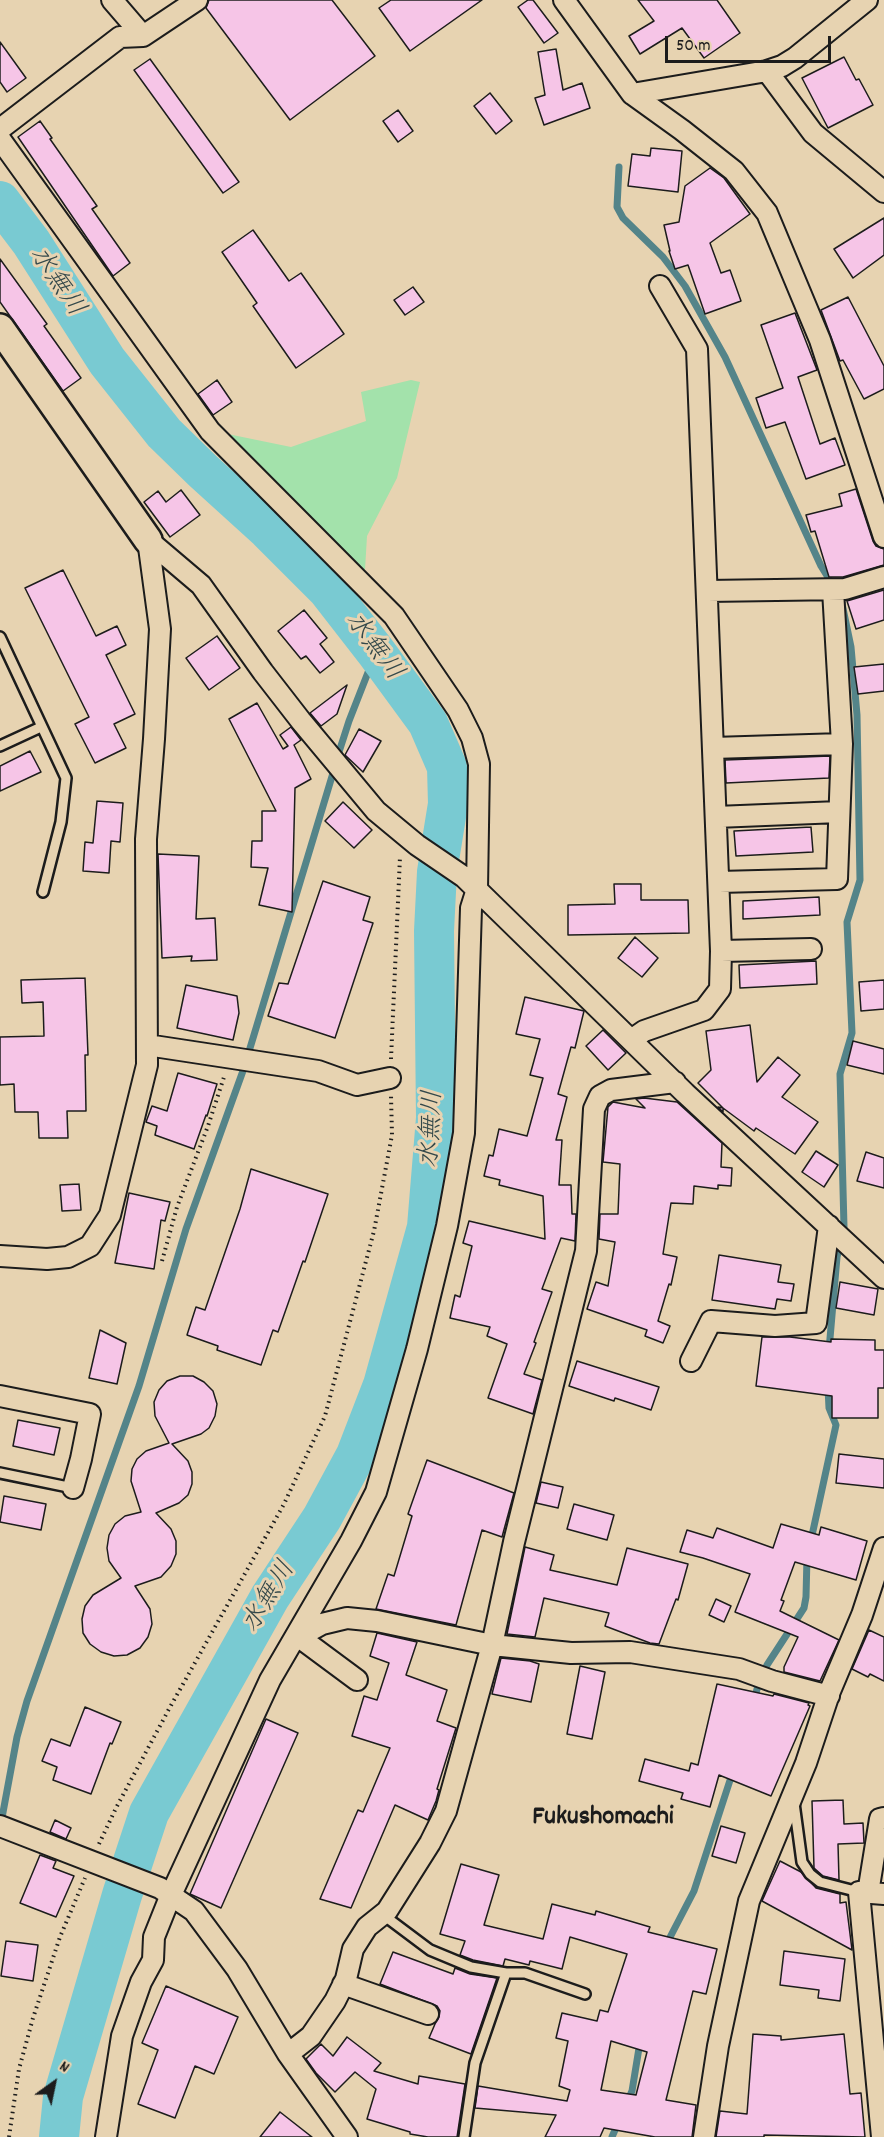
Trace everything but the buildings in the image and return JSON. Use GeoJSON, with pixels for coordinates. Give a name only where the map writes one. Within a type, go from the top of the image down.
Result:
{"type":"FeatureCollection","features":[{"type":"Feature","properties":{"kind":"street"},"geometry":{"type":"LineString","coordinates":[[112,0],[143,36]]}},
{"type":"Feature","properties":{"kind":"street"},"geometry":{"type":"LineString","coordinates":[[0,129],[120,37],[143,36],[197,0]]}},
{"type":"Feature","properties":{"kind":"street"},"geometry":{"type":"LineString","coordinates":[[564,0],[632,94],[734,171],[767,213],[820,340],[884,537]]}},
{"type":"Feature","properties":{"kind":"street"},"geometry":{"type":"LineString","coordinates":[[632,94],[767,71],[795,58],[867,0]]}},
{"type":"Feature","properties":{"kind":"street"},"geometry":{"type":"LineString","coordinates":[[767,71],[813,133],[884,192]]}},
{"type":"Feature","properties":{"kind":"street"},"geometry":{"type":"LineString","coordinates":[[0,139],[210,431],[394,616],[458,710],[471,738],[479,764],[470,883],[464,1133],[439,1259],[417,1349],[375,1492],[351,1541],[296,1639],[270,1680],[165,1893],[154,1937],[153,1960],[141,1982],[122,2036],[106,2137]]}},
{"type":"Feature","properties":{"kind":"street"},"geometry":{"type":"LineString","coordinates":[[631,1040],[644,1031],[704,1010],[720,989],[721,951],[697,349],[660,286]]}},
{"type":"Feature","properties":{"kind":"street"},"geometry":{"type":"LineString","coordinates":[[0,328],[148,540],[201,585],[263,672],[376,811],[417,845],[470,883],[675,1082],[884,1278]]}},
{"type":"Feature","properties":{"kind":"street"},"geometry":{"type":"LineString","coordinates":[[0,1256],[68,1257],[90,1246],[110,1215],[147,1065],[146,839],[160,629],[148,540]]}},
{"type":"Feature","properties":{"kind":"street"},"geometry":{"type":"LineString","coordinates":[[707,591],[833,590],[845,589],[884,577]]}},
{"type":"Feature","properties":{"kind":"street"},"geometry":{"type":"LineString","coordinates":[[718,882],[837,879],[842,744],[833,590]]}},
{"type":"Feature","properties":{"kind":"street"},"geometry":{"type":"LineString","coordinates":[[713,748],[842,744]]}},
{"type":"Feature","properties":{"kind":"street"},"geometry":{"type":"LineString","coordinates":[[716,817],[839,812]]}},
{"type":"Feature","properties":{"kind":"street"},"geometry":{"type":"LineString","coordinates":[[721,951],[811,949]]}},
{"type":"Feature","properties":{"kind":"street"},"geometry":{"type":"LineString","coordinates":[[147,1045],[318,1071],[357,1085],[390,1078]]}},
{"type":"Feature","properties":{"kind":"street"},"geometry":{"type":"LineString","coordinates":[[288,2054],[311,2036],[335,2001],[343,1984],[353,1949],[367,1927],[382,1914],[430,1843],[446,1811],[492,1645],[514,1542],[586,1251],[594,1109],[600,1096],[611,1090],[675,1082]]}},
{"type":"Feature","properties":{"kind":"street"},"geometry":{"type":"LineString","coordinates":[[691,1361],[711,1321],[775,1326],[816,1323],[829,1226]]}},
{"type":"Feature","properties":{"kind":"street"},"geometry":{"type":"LineString","coordinates":[[0,1396],[90,1414],[73,1488]]}},
{"type":"Feature","properties":{"kind":"street"},"geometry":{"type":"LineString","coordinates":[[704,2137],[718,2046],[749,1901],[806,1763],[828,1696],[862,1615],[884,1548]]}},
{"type":"Feature","properties":{"kind":"street"},"geometry":{"type":"LineString","coordinates":[[296,1639],[322,1624],[346,1618],[492,1645],[571,1653],[630,1652],[739,1668],[772,1681],[828,1696]]}},
{"type":"Feature","properties":{"kind":"street"},"geometry":{"type":"LineString","coordinates":[[296,1639],[357,1680]]}},
{"type":"Feature","properties":{"kind":"street"},"geometry":{"type":"LineString","coordinates":[[882,2137],[866,1947],[878,1829],[880,1819],[884,1818]]}},
{"type":"Feature","properties":{"kind":"street"},"geometry":{"type":"LineString","coordinates":[[7,1829],[96,1863],[165,1893],[195,1911],[237,1970],[288,2054],[347,2137]]}},
{"type":"Feature","properties":{"kind":"street"},"geometry":{"type":"LineString","coordinates":[[343,1984],[428,2014]]}},
{"type":"Feature","properties":{"kind":"lane"},"geometry":{"type":"LineString","coordinates":[[0,636],[66,778],[61,822],[43,892]]}},
{"type":"Feature","properties":{"kind":"lane"},"geometry":{"type":"LineString","coordinates":[[0,746],[41,727]]}},
{"type":"Feature","properties":{"kind":"lane"},"geometry":{"type":"LineString","coordinates":[[0,1473],[73,1488]]}},
{"type":"Feature","properties":{"kind":"lane"},"geometry":{"type":"LineString","coordinates":[[792,1794],[802,1862],[810,1874],[820,1882],[870,1893]]}},
{"type":"Feature","properties":{"kind":"lane"},"geometry":{"type":"LineString","coordinates":[[382,1914],[430,1950],[471,1967],[506,1973],[525,1973],[585,1994]]}},
{"type":"Feature","properties":{"kind":"lane"},"geometry":{"type":"LineString","coordinates":[[464,2137],[475,2063],[506,1973]]}},
{"type":"Feature","properties":{"kind":"path"},"geometry":{"type":"LineString","coordinates":[[9,2137],[19,2069],[33,2018],[60,1937],[96,1863],[116,1808],[284,1504],[325,1416],[376,1220],[392,1135],[390,1078],[401,832]]}},
{"type":"Feature","properties":{"kind":"path"},"geometry":{"type":"LineString","coordinates":[[162,1261],[177,1208],[208,1126],[241,1060]]}},
{"type":"Feature","properties":{"kind":"green space"},"geometry":{"type":"Polygon","coordinates":[[[411,380],[420,382],[397,478],[367,536],[365,570],[218,432],[291,447],[366,421],[361,392],[411,380]]]}},
{"type":"Feature","properties":{"kind":"waterway"},"geometry":{"type":"LineString","coordinates":[[619,167],[617,207],[623,218],[663,257],[685,286],[725,357],[821,566],[834,587]]}},
{"type":"Feature","properties":{"kind":"waterway","name":"水無川"},"geometry":{"type":"LineString","coordinates":[[0,201],[31,242],[107,361],[164,433],[268,530],[327,589],[428,723],[447,767],[448,804],[437,872],[434,931],[436,1118],[427,1227],[383,1385],[356,1455],[322,1518],[270,1597],[149,1813],[122,1895],[63,2097],[59,2137]]}},
{"type":"Feature","properties":{"kind":"waterway"},"geometry":{"type":"LineString","coordinates":[[829,1350],[837,1257],[844,1227],[840,1074],[852,1033],[847,922],[860,880],[857,715],[851,647],[841,599]]}},
{"type":"Feature","properties":{"kind":"waterway"},"geometry":{"type":"LineString","coordinates":[[339,752],[376,652]]}},
{"type":"Feature","properties":{"kind":"waterway"},"geometry":{"type":"LineString","coordinates":[[1,1823],[17,1737],[27,1701],[139,1386],[186,1229],[244,1068],[333,773]]}},
{"type":"Feature","properties":{"kind":"waterway"},"geometry":{"type":"LineString","coordinates":[[811,1540],[836,1425],[829,1408],[828,1388]]}},
{"type":"Feature","properties":{"kind":"waterway"},"geometry":{"type":"LineString","coordinates":[[754,1700],[767,1665],[804,1608],[807,1557]]}},
{"type":"Feature","properties":{"kind":"waterway"},"geometry":{"type":"LineString","coordinates":[[666,1945],[694,1891],[733,1771]]}},
{"type":"Feature","properties":{"kind":"waterway"},"geometry":{"type":"LineString","coordinates":[[627,2102],[632,2091],[640,2042]]}},
{"type":"Feature","properties":{"kind":"waterway"},"geometry":{"type":"LineString","coordinates":[[612,2137],[618,2123]]}},
{"type":"Feature","properties":{"kind":"district","name":"Fukushomachi"},"geometry":{"type":"Point","coordinates":[603,1819]}}]}
